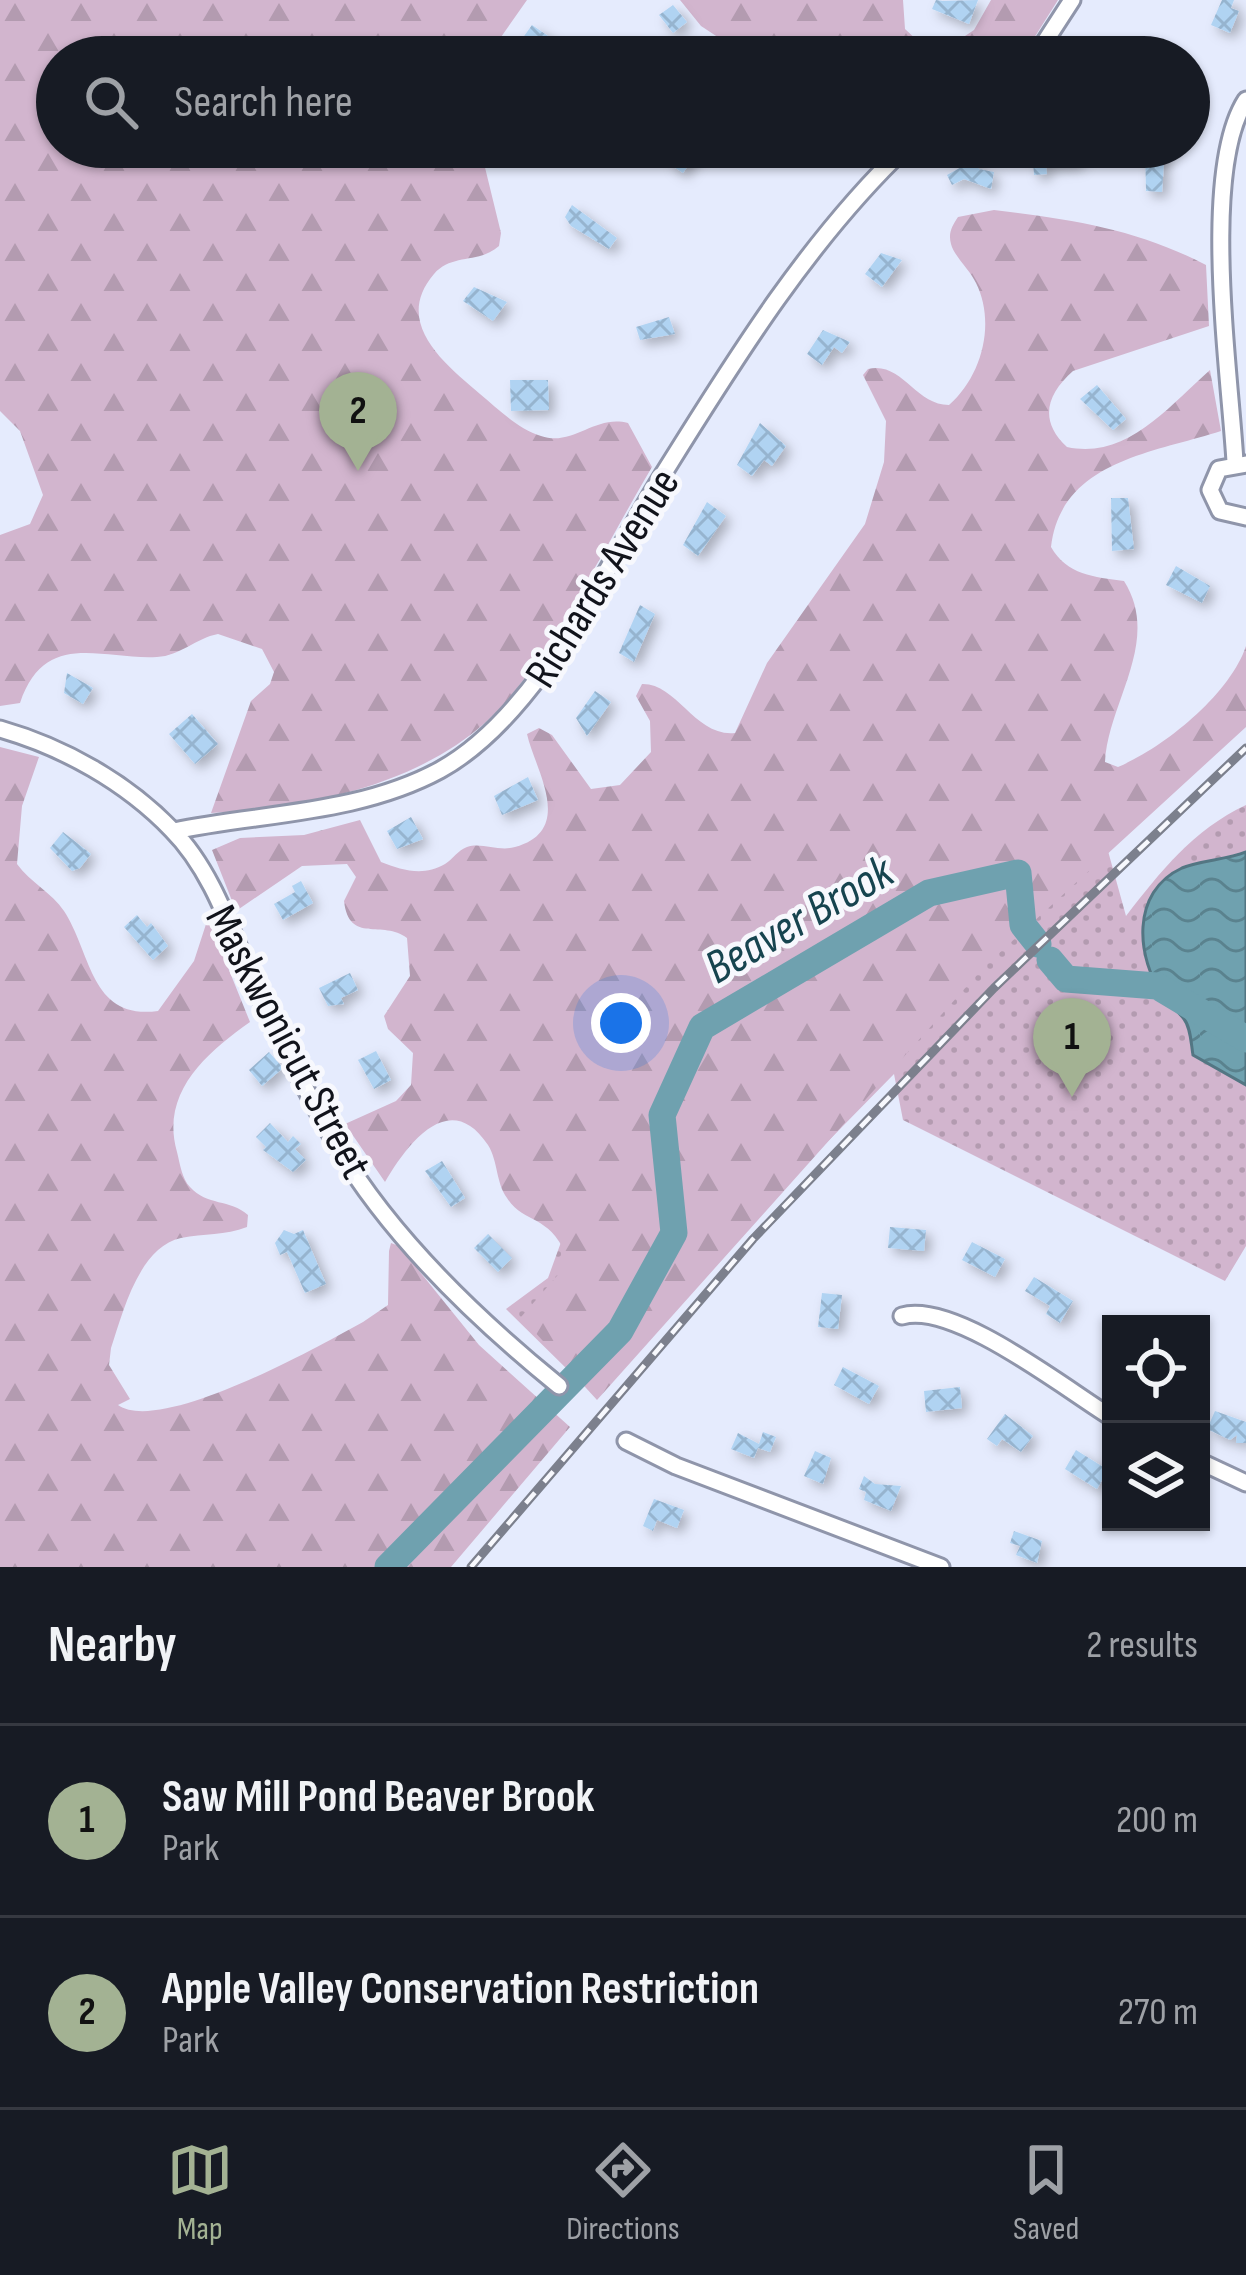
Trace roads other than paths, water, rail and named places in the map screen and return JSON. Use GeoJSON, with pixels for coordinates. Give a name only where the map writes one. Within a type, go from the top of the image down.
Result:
{"type":"FeatureCollection","features":[{"type":"Feature","properties":{"kind":"street"},"geometry":{"type":"LineString","coordinates":[[1049,36],[1072,0]]}},
{"type":"Feature","properties":{"kind":"street"},"geometry":{"type":"LineString","coordinates":[[1246,100],[1229,133],[1222,192],[1240,463],[1214,477],[1211,495],[1220,511],[1246,517]]}},
{"type":"Feature","properties":{"kind":"street","name":"Richards Avenue"},"geometry":{"type":"LineString","coordinates":[[174,831],[331,807],[436,772],[491,731],[526,698],[665,471],[791,283],[862,189],[884,168]]}},
{"type":"Feature","properties":{"kind":"street","name":"Maskwonicut Street"},"geometry":{"type":"LineString","coordinates":[[0,729],[65,752],[117,784],[174,831],[218,900],[262,1002],[362,1184],[478,1320],[560,1387]]}},
{"type":"Feature","properties":{"kind":"street"},"geometry":{"type":"LineString","coordinates":[[902,1316],[916,1312],[956,1322],[1102,1411]]}},
{"type":"Feature","properties":{"kind":"street"},"geometry":{"type":"LineString","coordinates":[[626,1442],[940,1567]]}},
{"type":"Feature","properties":{"kind":"street"},"geometry":{"type":"LineString","coordinates":[[1210,1466],[1246,1484]]}},
{"type":"Feature","properties":{"kind":"water"},"geometry":{"type":"Polygon","coordinates":[[[1246,852],[1246,1085],[1193,1055],[1186,1023],[1155,982],[1143,927],[1153,893],[1165,879],[1189,865],[1246,852]]]}},
{"type":"Feature","properties":{"kind":"waterway","name":"Beaver Brook"},"geometry":{"type":"LineString","coordinates":[[388,1567],[620,1331],[674,1233],[662,1115],[702,1027],[929,893],[1018,873],[1023,925],[1038,944]]}},
{"type":"Feature","properties":{"kind":"waterway","name":"Beaver Brook"},"geometry":{"type":"LineString","coordinates":[[1050,960],[1066,979],[1157,986],[1246,1039]]}},
{"type":"Feature","properties":{"kind":"railway"},"geometry":{"type":"LineString","coordinates":[[471,1567],[753,1239],[994,988],[1246,748]]}},
{"type":"Feature","properties":{"kind":"place","name":"Apple Valley Conservation Restriction"},"geometry":{"type":"Point","coordinates":[358,471]}},
{"type":"Feature","properties":{"kind":"place","name":"Saw Mill Pond Beaver Brook"},"geometry":{"type":"Point","coordinates":[1072,1097]}}]}
